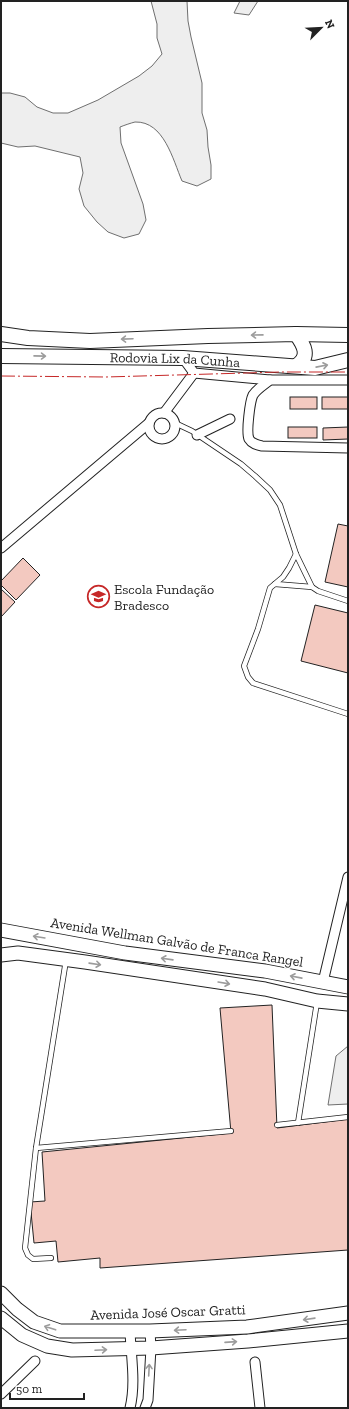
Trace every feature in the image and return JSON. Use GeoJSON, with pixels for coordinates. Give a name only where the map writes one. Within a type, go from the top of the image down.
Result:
{"type":"FeatureCollection","features":[{"type":"Feature","properties":{"kind":"main road","name":"Rodovia Lix da Cunha"},"geometry":{"type":"LineString","coordinates":[[1,334],[28,338],[90,340],[296,334],[348,335]]}},
{"type":"Feature","properties":{"kind":"main road"},"geometry":{"type":"LineString","coordinates":[[296,334],[304,346],[305,351],[302,361],[296,366]]}},
{"type":"Feature","properties":{"kind":"main road","name":"Rodovia Lix da Cunha"},"geometry":{"type":"LineString","coordinates":[[1,356],[183,358],[315,368],[348,360]]}},
{"type":"Feature","properties":{"kind":"street"},"geometry":{"type":"LineString","coordinates":[[183,358],[194,373],[270,380],[348,380]]}},
{"type":"Feature","properties":{"kind":"street"},"geometry":{"type":"LineString","coordinates":[[220,375],[235,362]]}},
{"type":"Feature","properties":{"kind":"street"},"geometry":{"type":"LineString","coordinates":[[164,413],[194,373]]}},
{"type":"Feature","properties":{"kind":"street"},"geometry":{"type":"LineString","coordinates":[[270,380],[256,391],[252,399],[248,432],[249,440],[254,445],[348,448]]}},
{"type":"Feature","properties":{"kind":"street"},"geometry":{"type":"LineString","coordinates":[[1,548],[149,424],[153,416],[158,413],[168,414],[173,419],[176,428],[171,436],[162,440],[150,433],[149,424]]}},
{"type":"Feature","properties":{"kind":"street"},"geometry":{"type":"LineString","coordinates":[[197,434],[230,418]]}},
{"type":"Feature","properties":{"kind":"street"},"geometry":{"type":"LineString","coordinates":[[323,982],[348,877]]}},
{"type":"Feature","properties":{"kind":"street","name":"Avenida Wellman Galvão de Franca Rangel"},"geometry":{"type":"LineString","coordinates":[[1,930],[125,953],[265,971],[348,987]]}},
{"type":"Feature","properties":{"kind":"street"},"geometry":{"type":"LineString","coordinates":[[1,955],[18,953],[265,989],[317,1001],[348,1004]]}},
{"type":"Feature","properties":{"kind":"street","name":"Avenida José Oscar Gratti"},"geometry":{"type":"LineString","coordinates":[[1,1293],[17,1310],[34,1322],[60,1331],[150,1331],[247,1327],[348,1314]]}},
{"type":"Feature","properties":{"kind":"street"},"geometry":{"type":"LineString","coordinates":[[1,1318],[22,1334],[47,1346],[82,1350],[151,1348],[248,1341],[348,1331]]}},
{"type":"Feature","properties":{"kind":"street"},"geometry":{"type":"LineString","coordinates":[[130,1331],[133,1371],[132,1399],[130,1408]]}},
{"type":"Feature","properties":{"kind":"street"},"geometry":{"type":"LineString","coordinates":[[145,1408],[148,1400],[151,1348],[150,1331]]}},
{"type":"Feature","properties":{"kind":"street"},"geometry":{"type":"LineString","coordinates":[[1,1394],[35,1361]]}},
{"type":"Feature","properties":{"kind":"street"},"geometry":{"type":"LineString","coordinates":[[255,1362],[260,1408]]}},
{"type":"Feature","properties":{"kind":"lane"},"geometry":{"type":"LineString","coordinates":[[175,423],[197,434],[241,464],[270,490],[280,505],[296,554],[312,587]]}},
{"type":"Feature","properties":{"kind":"lane"},"geometry":{"type":"LineString","coordinates":[[296,554],[290,568],[283,577],[270,588],[258,629],[244,666],[248,677],[253,682],[348,714]]}},
{"type":"Feature","properties":{"kind":"lane"},"geometry":{"type":"LineString","coordinates":[[275,584],[312,587],[318,591],[348,601]]}},
{"type":"Feature","properties":{"kind":"lane"},"geometry":{"type":"LineString","coordinates":[[51,1258],[33,1259],[28,1255],[25,1248],[36,1148],[66,960]]}},
{"type":"Feature","properties":{"kind":"lane"},"geometry":{"type":"LineString","coordinates":[[298,1123],[317,1001]]}},
{"type":"Feature","properties":{"kind":"lane"},"geometry":{"type":"LineString","coordinates":[[277,1125],[348,1117]]}},
{"type":"Feature","properties":{"kind":"lane"},"geometry":{"type":"LineString","coordinates":[[36,1148],[231,1131]]}},
{"type":"Feature","properties":{"kind":"shaded area"},"geometry":{"type":"Polygon","coordinates":[[[151,1],[187,1],[188,21],[202,83],[202,113],[207,130],[211,179],[197,186],[182,181],[166,143],[153,128],[145,123],[135,122],[120,127],[121,143],[143,204],[146,220],[139,234],[124,238],[108,232],[97,222],[84,206],[79,189],[83,173],[80,157],[35,146],[18,147],[1,143],[1,93],[10,93],[25,97],[37,107],[53,113],[68,113],[98,100],[139,76],[152,66],[162,54],[157,38],[157,24],[151,1]]]}},
{"type":"Feature","properties":{"kind":"shaded area"},"geometry":{"type":"Polygon","coordinates":[[[240,1],[258,1],[249,15],[234,13],[240,1]]]}},
{"type":"Feature","properties":{"kind":"shaded area"},"geometry":{"type":"Polygon","coordinates":[[[348,1046],[348,1104],[328,1105],[336,1056],[348,1046]]]}},
{"type":"Feature","properties":{"kind":"building"},"geometry":{"type":"Polygon","coordinates":[[[290,397],[317,397],[317,409],[290,409],[290,397]]]}},
{"type":"Feature","properties":{"kind":"building"},"geometry":{"type":"Polygon","coordinates":[[[322,397],[348,397],[348,409],[322,409],[322,397]]]}},
{"type":"Feature","properties":{"kind":"building"},"geometry":{"type":"Polygon","coordinates":[[[288,427],[317,427],[317,438],[288,438],[288,427]]]}},
{"type":"Feature","properties":{"kind":"building"},"geometry":{"type":"Polygon","coordinates":[[[348,427],[348,439],[323,440],[323,428],[348,427]]]}},
{"type":"Feature","properties":{"kind":"building"},"geometry":{"type":"Polygon","coordinates":[[[338,524],[348,526],[348,587],[325,582],[338,524]]]}},
{"type":"Feature","properties":{"kind":"building"},"geometry":{"type":"Polygon","coordinates":[[[23,558],[40,575],[16,600],[1,585],[1,581],[23,558]]]}},
{"type":"Feature","properties":{"kind":"building"},"geometry":{"type":"Polygon","coordinates":[[[1,589],[15,602],[1,617],[1,589]]]}},
{"type":"Feature","properties":{"kind":"building"},"geometry":{"type":"Polygon","coordinates":[[[315,605],[348,613],[348,673],[301,661],[315,605]]]}},
{"type":"Feature","properties":{"kind":"building"},"geometry":{"type":"Polygon","coordinates":[[[272,1005],[277,1128],[348,1119],[348,1250],[100,1268],[100,1258],[58,1262],[56,1241],[34,1243],[30,1202],[45,1201],[42,1152],[231,1133],[220,1008],[272,1005]]]}},
{"type":"Feature","properties":{"kind":"power"},"geometry":{"type":"LineString","coordinates":[[1,376],[106,377],[281,372],[348,372]]}},
{"type":"Feature","properties":{"kind":"place","name":"Escola Fundação Bradesco"},"geometry":{"type":"Point","coordinates":[98,597]}}]}
